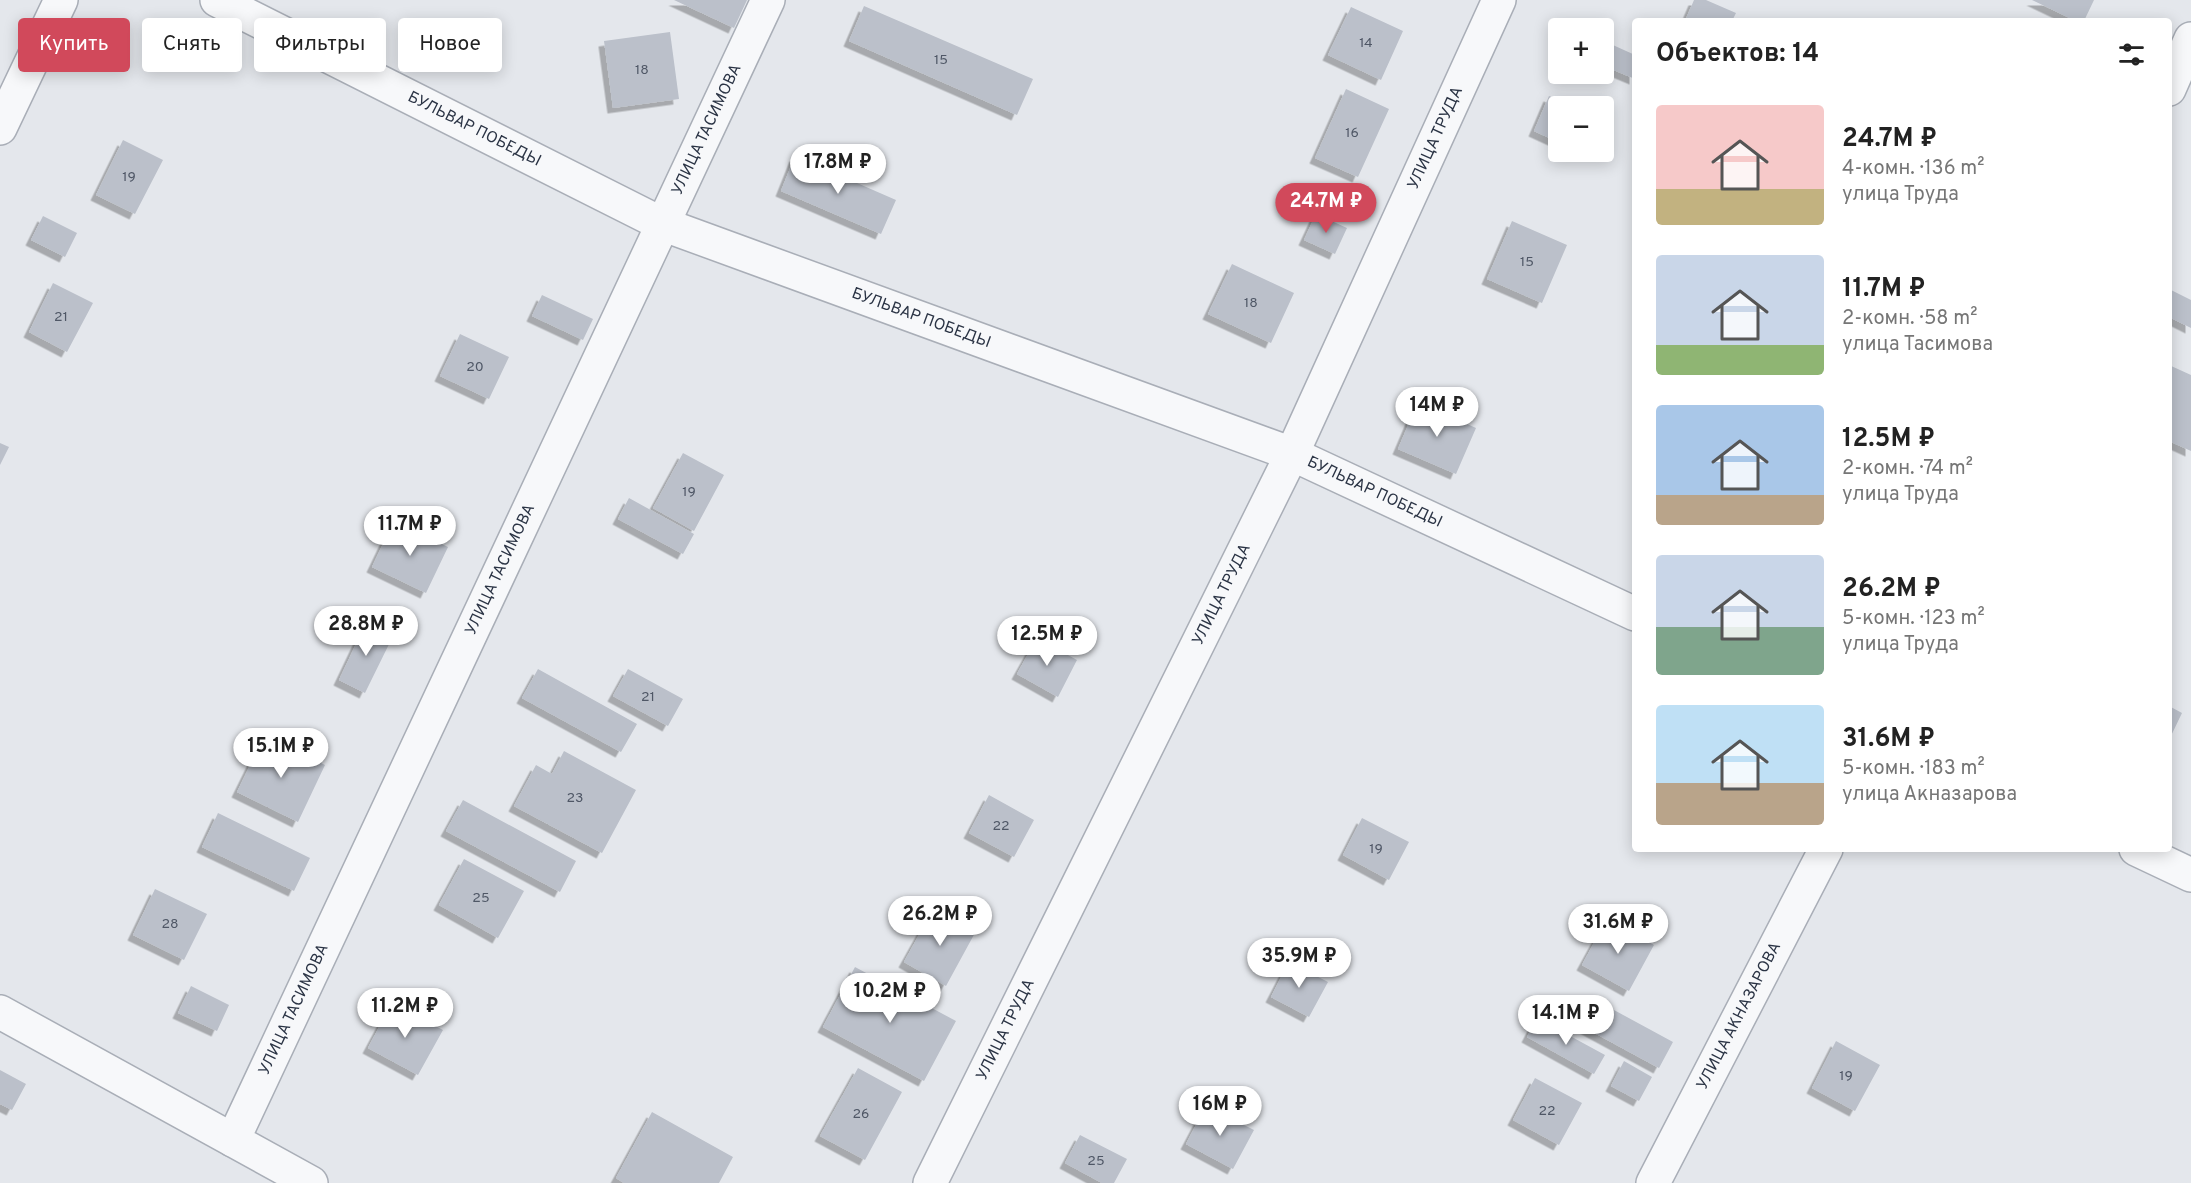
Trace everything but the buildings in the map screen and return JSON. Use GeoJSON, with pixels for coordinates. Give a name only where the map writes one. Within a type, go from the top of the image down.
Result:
{"type":"FeatureCollection","features":[{"type":"Feature","properties":{"kind":"street"},"geometry":{"type":"LineString","coordinates":[[0,128],[61,0]]}},
{"type":"Feature","properties":{"kind":"street","name":"БУЛЬВАР ПОБЕДЫ"},"geometry":{"type":"LineString","coordinates":[[217,0],[662,224],[1292,454],[1632,613]]}},
{"type":"Feature","properties":{"kind":"street","name":"УЛИЦА ТАСИМОВА"},"geometry":{"type":"LineString","coordinates":[[233,1140],[768,0]]}},
{"type":"Feature","properties":{"kind":"street","name":"УЛИЦА ТРУДА"},"geometry":{"type":"LineString","coordinates":[[930,1183],[1292,454],[1499,0]]}},
{"type":"Feature","properties":{"kind":"street"},"geometry":{"type":"LineString","coordinates":[[2172,82],[2191,39]]}},
{"type":"Feature","properties":{"kind":"street","name":"УЛИЦА АКНАЗАРОВА"},"geometry":{"type":"LineString","coordinates":[[1653,1183],[1824,852]]}},
{"type":"Feature","properties":{"kind":"street"},"geometry":{"type":"LineString","coordinates":[[2142,852],[2191,875]]}},
{"type":"Feature","properties":{"kind":"street"},"geometry":{"type":"LineString","coordinates":[[0,1012],[312,1183]]}}]}
